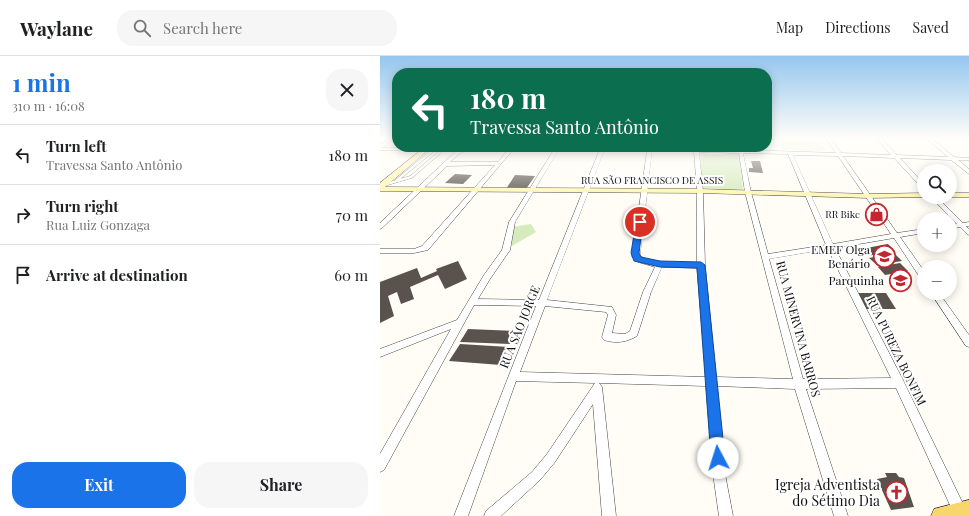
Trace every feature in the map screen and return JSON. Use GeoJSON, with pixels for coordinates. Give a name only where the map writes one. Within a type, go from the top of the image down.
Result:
{"type":"FeatureCollection","features":[{"type":"Feature","properties":{"kind":"street"},"geometry":{"type":"LineString","coordinates":[[381,185],[408,159]]}},
{"type":"Feature","properties":{"kind":"street"},"geometry":{"type":"LineString","coordinates":[[381,185],[413,159]]}},
{"type":"Feature","properties":{"kind":"street"},"geometry":{"type":"LineString","coordinates":[[380,227],[451,159]]}},
{"type":"Feature","properties":{"kind":"street"},"geometry":{"type":"LineString","coordinates":[[380,251],[422,250],[429,245],[474,190],[503,159]]}},
{"type":"Feature","properties":{"kind":"street"},"geometry":{"type":"LineString","coordinates":[[380,466],[460,322],[506,250],[512,222],[550,159]]}},
{"type":"Feature","properties":{"kind":"street","name":"RUA SÃO JORGE"},"geometry":{"type":"LineString","coordinates":[[461,516],[599,159]]}},
{"type":"Feature","properties":{"kind":"street"},"geometry":{"type":"LineString","coordinates":[[648,159],[635,253],[637,259],[660,264],[701,265]]}},
{"type":"Feature","properties":{"kind":"street"},"geometry":{"type":"LineString","coordinates":[[697,159],[700,191],[701,265],[720,474],[726,516]]}},
{"type":"Feature","properties":{"kind":"street","name":"RUA MINERVINA BARROS"},"geometry":{"type":"LineString","coordinates":[[742,159],[748,192],[767,257],[799,384],[841,516]]}},
{"type":"Feature","properties":{"kind":"street","name":"RUA PUREZA BONFIM"},"geometry":{"type":"LineString","coordinates":[[792,159],[830,246],[900,383],[958,513]]}},
{"type":"Feature","properties":{"kind":"street"},"geometry":{"type":"LineString","coordinates":[[843,159],[917,267]]}},
{"type":"Feature","properties":{"kind":"street"},"geometry":{"type":"LineString","coordinates":[[898,159],[917,180]]}},
{"type":"Feature","properties":{"kind":"street"},"geometry":{"type":"LineString","coordinates":[[953,159],[969,172]]}},
{"type":"Feature","properties":{"kind":"street"},"geometry":{"type":"LineString","coordinates":[[447,164],[499,164]]}},
{"type":"Feature","properties":{"kind":"street","name":"RUA SÃO FRANCISCO DE ASSIS"},"geometry":{"type":"LineString","coordinates":[[381,185],[419,190],[700,191],[869,196],[917,195]]}},
{"type":"Feature","properties":{"kind":"street"},"geometry":{"type":"LineString","coordinates":[[957,195],[969,195]]}},
{"type":"Feature","properties":{"kind":"street"},"geometry":{"type":"LineString","coordinates":[[942,204],[966,224],[969,233]]}},
{"type":"Feature","properties":{"kind":"street"},"geometry":{"type":"LineString","coordinates":[[767,257],[917,232]]}},
{"type":"Feature","properties":{"kind":"street"},"geometry":{"type":"LineString","coordinates":[[472,302],[542,303],[609,309],[612,315],[607,337],[624,338],[632,336],[646,292],[660,264]]}},
{"type":"Feature","properties":{"kind":"street"},"geometry":{"type":"LineString","coordinates":[[940,300],[969,342]]}},
{"type":"Feature","properties":{"kind":"street"},"geometry":{"type":"LineString","coordinates":[[380,353],[460,322]]}},
{"type":"Feature","properties":{"kind":"street"},"geometry":{"type":"LineString","coordinates":[[514,376],[597,384],[711,381],[799,384],[900,383]]}},
{"type":"Feature","properties":{"kind":"street"},"geometry":{"type":"LineString","coordinates":[[491,516],[536,476],[551,458],[597,384]]}},
{"type":"Feature","properties":{"kind":"street"},"geometry":{"type":"LineString","coordinates":[[597,384],[609,516]]}},
{"type":"Feature","properties":{"kind":"lane"},"geometry":{"type":"LineString","coordinates":[[394,182],[422,159]]}},
{"type":"Feature","properties":{"kind":"lane"},"geometry":{"type":"LineString","coordinates":[[381,185],[411,177],[431,159]]}},
{"type":"Feature","properties":{"kind":"green space"},"geometry":{"type":"Polygon","coordinates":[[[700,159],[740,159],[743,189],[702,187],[700,159]]]}},
{"type":"Feature","properties":{"kind":"green space"},"geometry":{"type":"Polygon","coordinates":[[[531,224],[536,232],[512,246],[512,227],[531,224]]]}},
{"type":"Feature","properties":{"kind":"building"},"geometry":{"type":"Polygon","coordinates":[[[751,161],[760,161],[763,173],[749,172],[749,168],[753,168],[751,161]]]}},
{"type":"Feature","properties":{"kind":"building"},"geometry":{"type":"Polygon","coordinates":[[[455,174],[472,175],[463,184],[445,183],[455,174]]]}},
{"type":"Feature","properties":{"kind":"building"},"geometry":{"type":"Polygon","coordinates":[[[515,175],[535,176],[526,189],[506,189],[515,175]]]}},
{"type":"Feature","properties":{"kind":"building"},"geometry":{"type":"Polygon","coordinates":[[[888,244],[895,251],[867,256],[861,249],[888,244]]]}},
{"type":"Feature","properties":{"kind":"building"},"geometry":{"type":"Polygon","coordinates":[[[894,253],[902,261],[877,265],[869,258],[894,253]]]}},
{"type":"Feature","properties":{"kind":"building"},"geometry":{"type":"Polygon","coordinates":[[[458,261],[467,279],[445,289],[438,275],[410,287],[414,299],[401,304],[397,292],[388,296],[394,316],[380,323],[380,282],[417,268],[421,278],[437,271],[436,269],[458,261]]]}},
{"type":"Feature","properties":{"kind":"building"},"geometry":{"type":"Polygon","coordinates":[[[900,263],[908,271],[885,275],[878,267],[900,263]]]}},
{"type":"Feature","properties":{"kind":"building"},"geometry":{"type":"Polygon","coordinates":[[[857,293],[886,293],[896,309],[866,309],[857,293]]]}},
{"type":"Feature","properties":{"kind":"building"},"geometry":{"type":"Polygon","coordinates":[[[468,329],[516,331],[510,344],[460,342],[468,329]]]}},
{"type":"Feature","properties":{"kind":"building"},"geometry":{"type":"Polygon","coordinates":[[[460,344],[509,347],[501,365],[449,361],[460,344]]]}},
{"type":"Feature","properties":{"kind":"building","name":"Igreja Adventista do Sétimo Dia"},"geometry":{"type":"Polygon","coordinates":[[[885,473],[896,473],[899,477],[904,478],[914,507],[891,510],[877,479],[887,477],[885,473]]]}},
{"type":"Feature","properties":{"kind":"place","name":"RR Bike"},"geometry":{"type":"Point","coordinates":[876,214]}},
{"type":"Feature","properties":{"kind":"place","name":"EMEF Olga Benário"},"geometry":{"type":"Point","coordinates":[885,257]}},
{"type":"Feature","properties":{"kind":"place","name":"Parquinha"},"geometry":{"type":"Point","coordinates":[900,281]}},
{"type":"Feature","properties":{"kind":"place","name":"Igreja Adventista do Sétimo Dia"},"geometry":{"type":"Point","coordinates":[896,493]}},
{"type":"Feature","properties":{"kind":"route"},"geometry":{"type":"LineString","coordinates":[[640,222],[635,253],[637,259],[660,264],[701,265],[718,458]]}}]}
